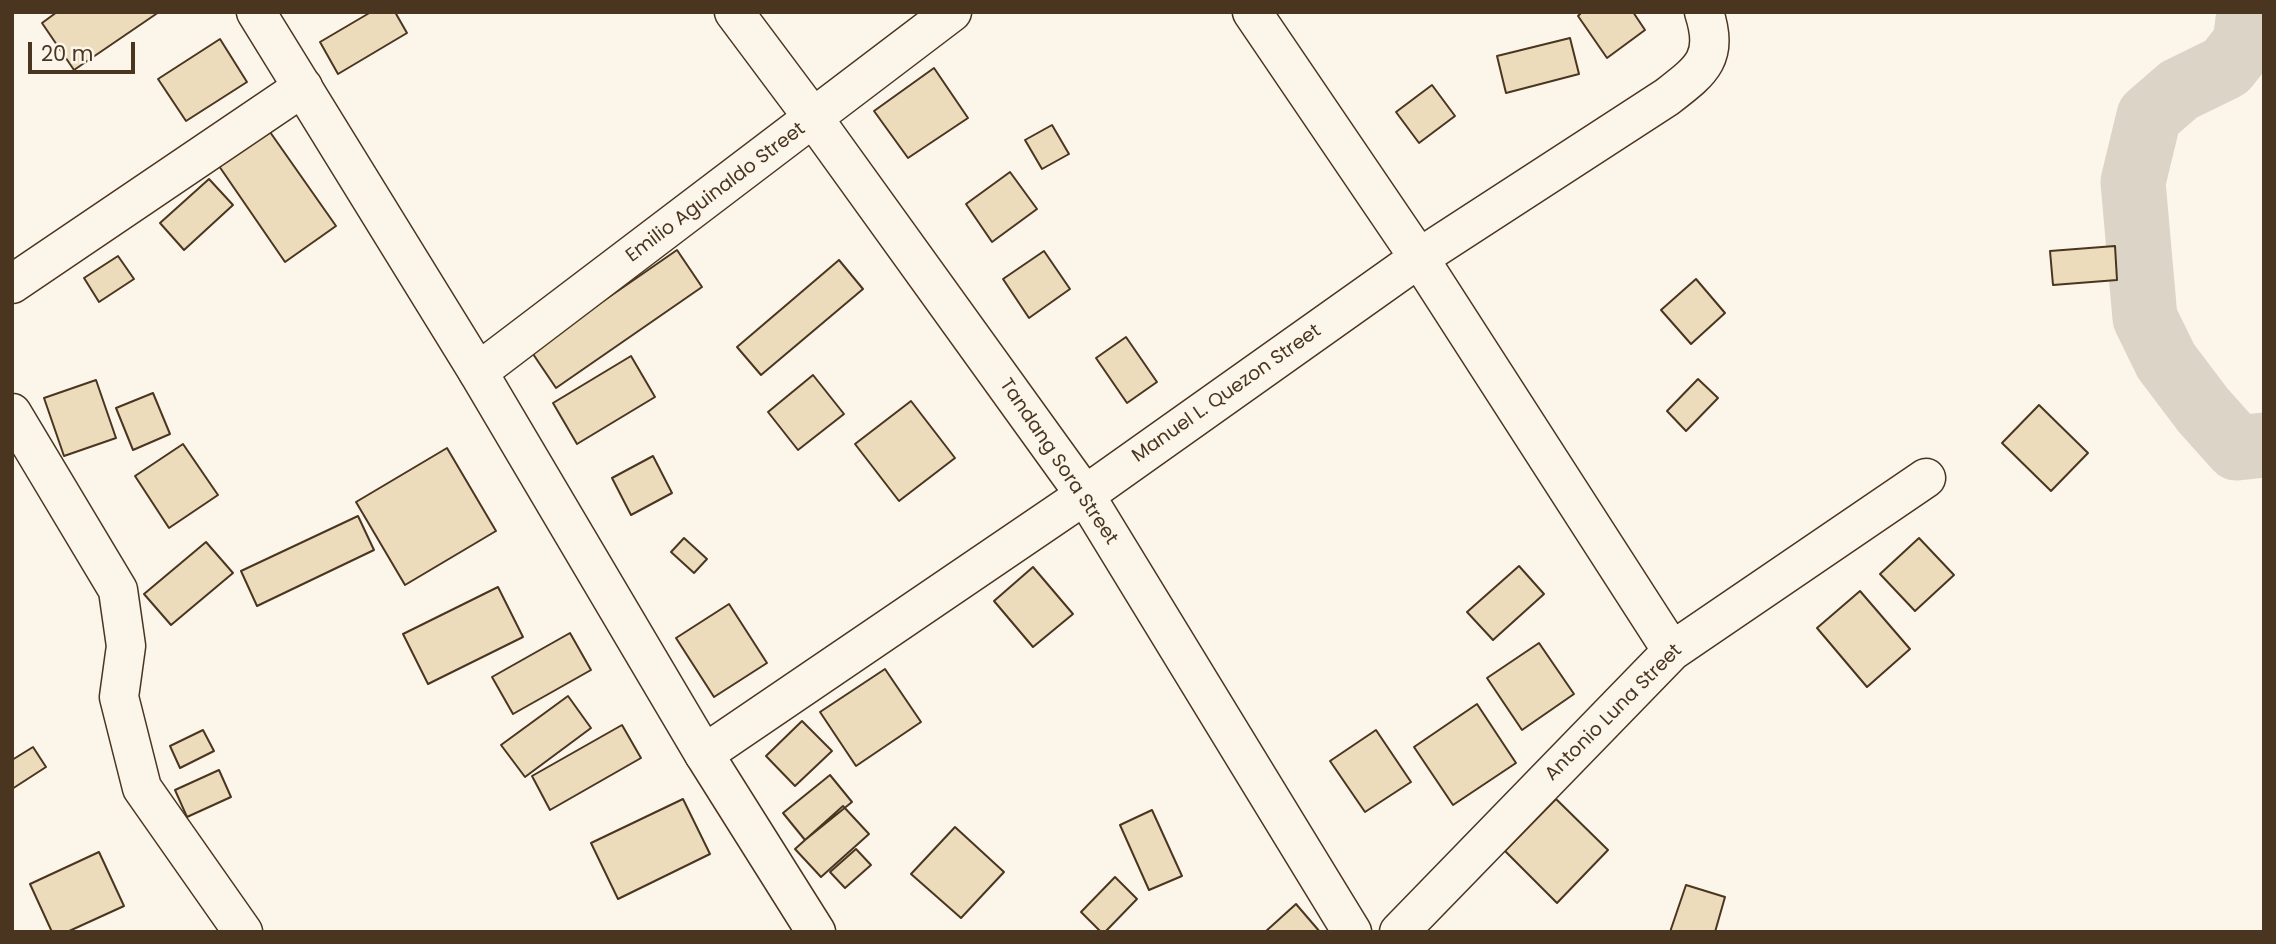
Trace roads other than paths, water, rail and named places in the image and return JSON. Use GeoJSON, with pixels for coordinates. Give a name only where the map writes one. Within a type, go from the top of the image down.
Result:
{"type":"FeatureCollection","features":[{"type":"Feature","properties":{"kind":"street"},"geometry":{"type":"LineString","coordinates":[[256,12],[478,372],[704,754],[816,932]]}},
{"type":"Feature","properties":{"kind":"street","name":"Tandang Sora Street"},"geometry":{"type":"LineString","coordinates":[[734,12],[1085,495],[1352,932]]}},
{"type":"Feature","properties":{"kind":"street","name":"Emilio Aguinaldo Street"},"geometry":{"type":"LineString","coordinates":[[478,372],[952,12]]}},
{"type":"Feature","properties":{"kind":"street"},"geometry":{"type":"LineString","coordinates":[[1252,12],[1419,258],[1672,651]]}},
{"type":"Feature","properties":{"kind":"street","name":"Manuel L. Quezon Street"},"geometry":{"type":"LineString","coordinates":[[704,754],[1085,495],[1419,258],[1667,97],[1689,80],[1703,64],[1711,48],[1704,12]]}},
{"type":"Feature","properties":{"kind":"street"},"geometry":{"type":"LineString","coordinates":[[12,284],[303,87]]}},
{"type":"Feature","properties":{"kind":"street"},"geometry":{"type":"LineString","coordinates":[[12,413],[118,590],[126,646],[119,697],[142,788],[243,932]]}},
{"type":"Feature","properties":{"kind":"street","name":"Antonio Luna Street"},"geometry":{"type":"LineString","coordinates":[[1399,932],[1672,651],[1926,478]]}},
{"type":"Feature","properties":{"kind":"waterway"},"geometry":{"type":"LineString","coordinates":[[2249,12],[2245,43],[2226,67],[2179,90],[2149,116],[2133,182],[2145,318],[2166,361],[2203,410],[2237,448],[2264,445]]}}]}
